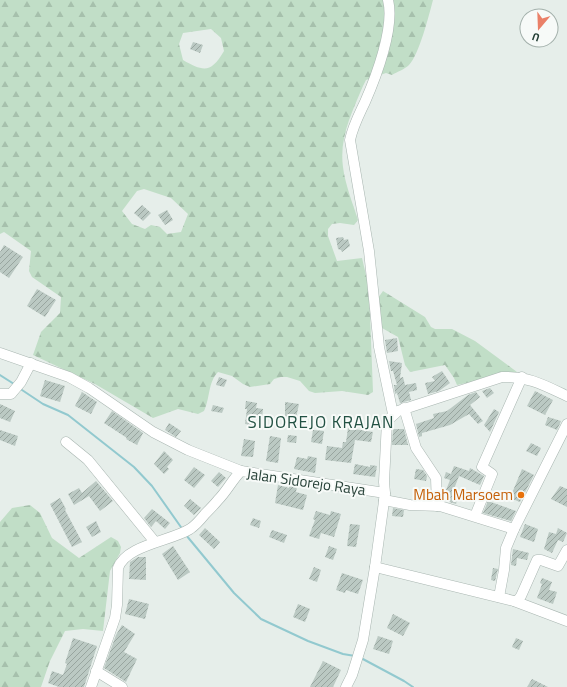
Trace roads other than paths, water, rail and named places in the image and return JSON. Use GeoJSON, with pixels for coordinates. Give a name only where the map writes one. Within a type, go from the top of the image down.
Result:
{"type":"FeatureCollection","features":[{"type":"Feature","properties":{"kind":"street"},"geometry":{"type":"LineString","coordinates":[[388,0],[388,31],[370,91],[354,124],[350,140],[369,251],[379,347],[393,414],[404,408],[502,377],[516,376],[541,384],[567,396]]}},
{"type":"Feature","properties":{"kind":"street"},"geometry":{"type":"LineString","coordinates":[[0,353],[68,377],[89,388],[153,432],[188,450],[241,471]]}},
{"type":"Feature","properties":{"kind":"street"},"geometry":{"type":"LineString","coordinates":[[0,394],[11,394],[21,382],[31,363]]}},
{"type":"Feature","properties":{"kind":"street"},"geometry":{"type":"LineString","coordinates":[[475,516],[492,474],[482,467],[522,378]]}},
{"type":"Feature","properties":{"kind":"street"},"geometry":{"type":"LineString","coordinates":[[404,408],[416,448],[436,478],[437,506]]}},
{"type":"Feature","properties":{"kind":"street","name":"Jalan Sidorejo Raya"},"geometry":{"type":"LineString","coordinates":[[155,542],[190,529],[218,501],[232,480],[241,471],[381,495],[384,482],[387,420],[393,414]]}},
{"type":"Feature","properties":{"kind":"street"},"geometry":{"type":"LineString","coordinates":[[499,597],[506,548],[514,528],[567,424]]}},
{"type":"Feature","properties":{"kind":"street"},"geometry":{"type":"LineString","coordinates":[[66,442],[88,460],[155,542],[143,546],[119,564],[115,618],[91,687]]}},
{"type":"Feature","properties":{"kind":"street"},"geometry":{"type":"LineString","coordinates":[[346,687],[352,675],[363,640],[375,567],[381,495],[410,504],[437,506],[514,528]]}},
{"type":"Feature","properties":{"kind":"street"},"geometry":{"type":"LineString","coordinates":[[514,601],[518,600],[521,596],[538,560],[563,567],[567,550]]}},
{"type":"Feature","properties":{"kind":"street"},"geometry":{"type":"LineString","coordinates":[[375,567],[514,601],[567,621]]}},
{"type":"Feature","properties":{"kind":"street"},"geometry":{"type":"LineString","coordinates":[[96,671],[122,687]]}},
{"type":"Feature","properties":{"kind":"waterway"},"geometry":{"type":"LineString","coordinates":[[0,375],[14,384]]}},
{"type":"Feature","properties":{"kind":"waterway"},"geometry":{"type":"LineString","coordinates":[[19,388],[43,404],[68,415],[134,467],[152,486],[183,530]]}},
{"type":"Feature","properties":{"kind":"waterway"},"geometry":{"type":"LineString","coordinates":[[186,535],[234,593],[261,619],[308,641],[343,654],[355,656]]}},
{"type":"Feature","properties":{"kind":"waterway"},"geometry":{"type":"LineString","coordinates":[[361,658],[413,687]]}},
{"type":"Feature","properties":{"kind":"place","name":"Mbah Marsoem"},"geometry":{"type":"Point","coordinates":[521,495]}},
{"type":"Feature","properties":{"kind":"district","name":"SIDOREJO KRAJAN"},"geometry":{"type":"Point","coordinates":[321,422]}}]}
